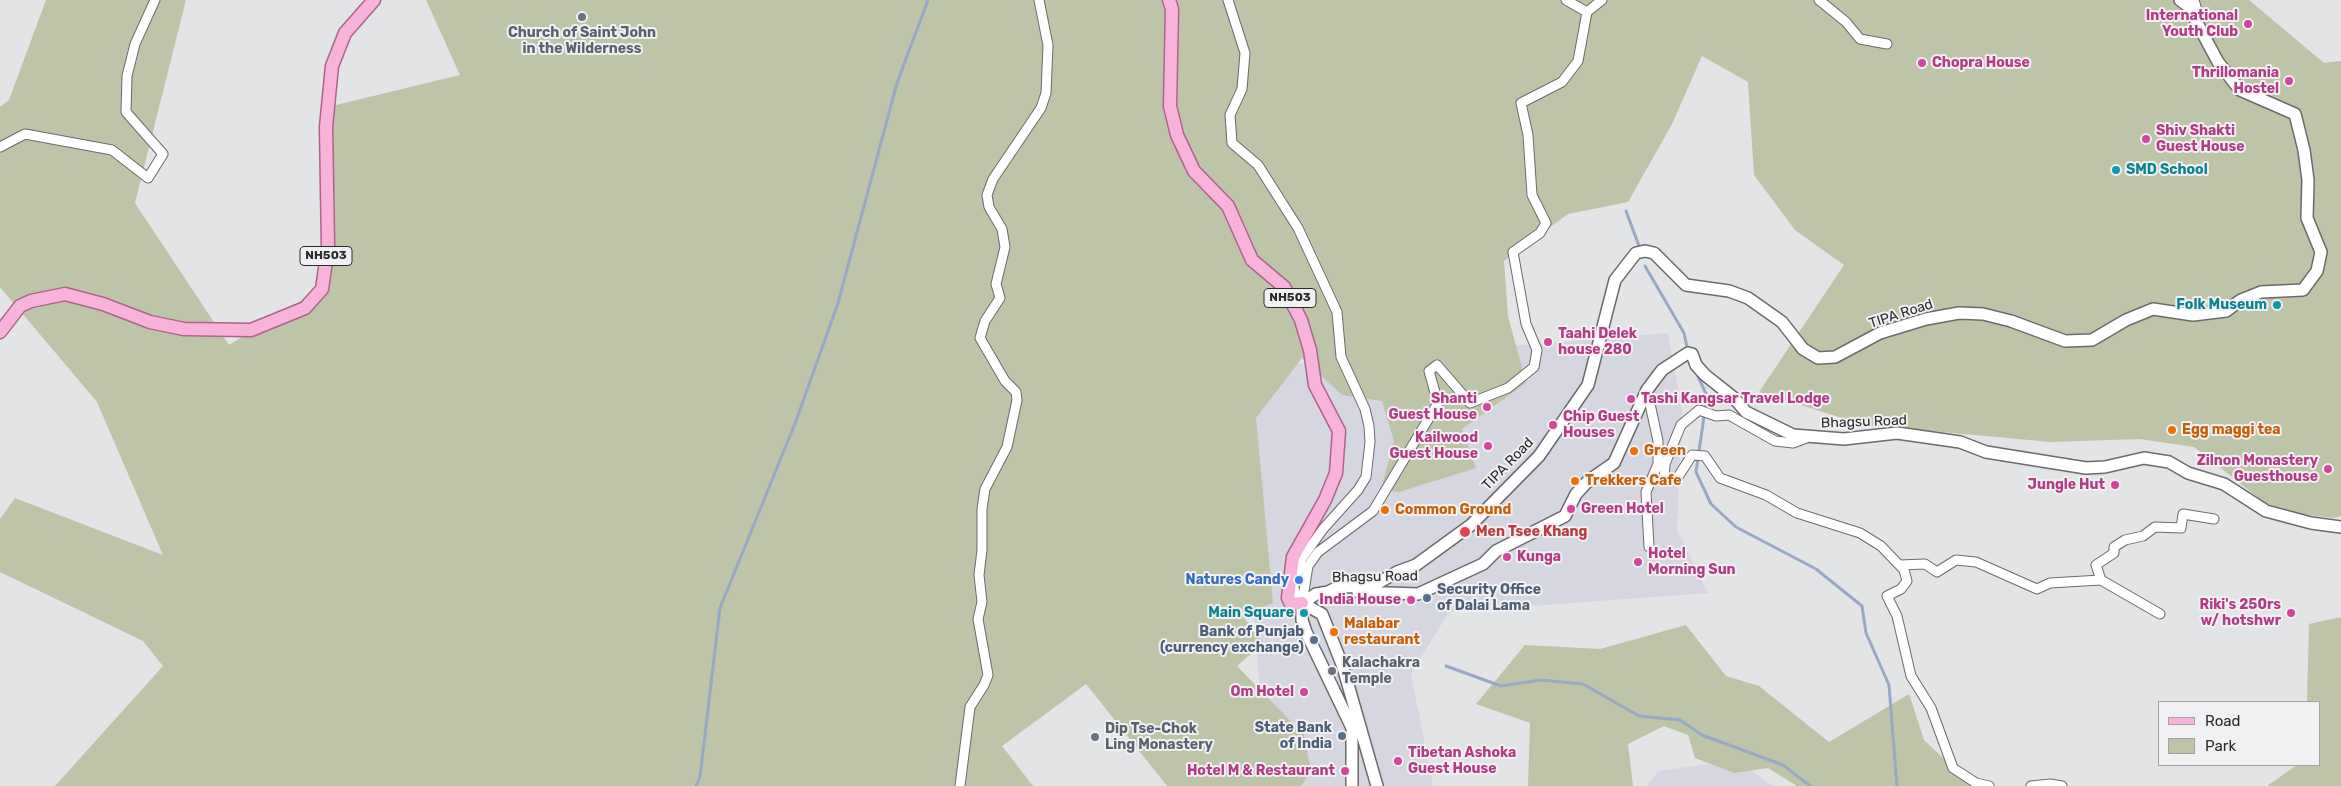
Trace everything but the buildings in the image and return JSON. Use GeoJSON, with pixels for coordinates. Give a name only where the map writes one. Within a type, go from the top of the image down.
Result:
{"type":"FeatureCollection","features":[{"type":"Feature","properties":{"kind":"main road","name":"NH503"},"geometry":{"type":"LineString","coordinates":[[0,332],[20,306],[31,301],[65,294],[103,304],[150,322],[192,329],[252,330],[305,308],[322,289],[328,247],[326,127],[332,66],[345,33],[374,0]]}},
{"type":"Feature","properties":{"kind":"main road","name":"NH503"},"geometry":{"type":"LineString","coordinates":[[1169,0],[1172,9],[1170,106],[1177,135],[1194,171],[1228,206],[1252,260],[1284,287],[1301,320],[1310,350],[1315,385],[1339,431],[1336,473],[1325,500],[1293,557],[1288,598],[1291,604],[1302,603]]}},
{"type":"Feature","properties":{"kind":"street"},"geometry":{"type":"LineString","coordinates":[[0,147],[25,134],[112,150],[148,178],[163,154],[126,112],[127,85],[135,44],[152,11],[155,0]]}},
{"type":"Feature","properties":{"kind":"street"},"geometry":{"type":"LineString","coordinates":[[960,786],[970,707],[984,686],[988,674],[978,619],[982,602],[979,574],[985,489],[1006,447],[1017,400],[1016,392],[1005,381],[980,338],[985,321],[1000,298],[996,284],[1005,246],[1002,229],[989,207],[987,195],[992,179],[1042,108],[1046,93],[1048,45],[1039,0]]}},
{"type":"Feature","properties":{"kind":"street"},"geometry":{"type":"LineString","coordinates":[[1228,0],[1245,53],[1242,89],[1230,115],[1232,143],[1258,165],[1298,228],[1337,312],[1341,357],[1365,409],[1369,426],[1370,442],[1366,477],[1358,490],[1323,529],[1302,560],[1294,586],[1296,601],[1322,614],[1343,667],[1377,786]]}},
{"type":"Feature","properties":{"kind":"street"},"geometry":{"type":"LineString","coordinates":[[1566,0],[1587,12]]}},
{"type":"Feature","properties":{"kind":"street"},"geometry":{"type":"LineString","coordinates":[[1352,786],[1352,728],[1302,620],[1302,603],[1308,566],[1318,552],[1373,511],[1438,403],[1429,371],[1437,365],[1470,403],[1508,388],[1534,367],[1537,350],[1526,324],[1514,252],[1540,233],[1546,223],[1532,195],[1528,135],[1521,103],[1562,82],[1578,61],[1587,12],[1602,0]]}},
{"type":"Feature","properties":{"kind":"street"},"geometry":{"type":"LineString","coordinates":[[1819,0],[1846,22],[1860,39],[1888,44]]}},
{"type":"Feature","properties":{"kind":"street","name":"TIPA Road"},"geometry":{"type":"LineString","coordinates":[[1328,592],[1338,587],[1373,586],[1396,572],[1416,565],[1471,524],[1539,456],[1588,385],[1615,280],[1636,253],[1645,251],[1654,253],[1686,285],[1729,291],[1748,298],[1782,322],[1803,349],[1818,358],[1835,357],[1880,333],[1926,319],[1959,313],[1983,314],[2011,321],[2066,342],[2092,340],[2126,320],[2153,309],[2193,315],[2226,311],[2241,300],[2261,292],[2303,290],[2317,271],[2322,252],[2307,218],[2308,180],[2304,150],[2295,114],[2240,90],[2218,62],[2188,6],[2180,0]]}},
{"type":"Feature","properties":{"kind":"street"},"geometry":{"type":"LineString","coordinates":[[2194,0],[2198,14],[2197,24]]}},
{"type":"Feature","properties":{"kind":"street","name":"Bhagsu Road"},"geometry":{"type":"LineString","coordinates":[[1302,603],[1316,594],[1342,590],[1377,594],[1418,594],[1483,564],[1496,551],[1565,516],[1576,494],[1588,481],[1614,463],[1647,390],[1662,370],[1688,353],[1692,354],[1696,365],[1705,375],[1734,398],[1746,412],[1792,435],[1806,438],[1844,439],[1897,433],[1960,442],[1986,452],[2086,468],[2144,458],[2160,460],[2224,484],[2266,511],[2311,523],[2341,526]]}},
{"type":"Feature","properties":{"kind":"street"},"geometry":{"type":"LineString","coordinates":[[1647,390],[1658,448],[1658,464],[1646,492],[1650,547]]}},
{"type":"Feature","properties":{"kind":"street"},"geometry":{"type":"LineString","coordinates":[[1806,438],[1792,442],[1775,441],[1729,415],[1716,416],[1699,410],[1681,425],[1666,464],[1664,480],[1676,480],[1692,455],[1705,456],[1720,478],[1766,495],[1797,513],[1860,533],[1882,546],[1904,570],[1906,581],[1901,589],[1887,596],[1897,616],[1910,676],[1931,708],[1953,768],[1976,783],[1989,786]]}},
{"type":"Feature","properties":{"kind":"street"},"geometry":{"type":"LineString","coordinates":[[2101,580],[2096,565],[2114,553],[2114,547],[2125,540],[2143,536],[2155,528],[2181,528],[2183,514],[2214,519]]}},
{"type":"Feature","properties":{"kind":"street"},"geometry":{"type":"LineString","coordinates":[[1900,565],[1925,564],[1937,572],[1956,560],[1976,562],[2037,589],[2050,583],[2101,580],[2160,614]]}},
{"type":"Feature","properties":{"kind":"street"},"geometry":{"type":"LineString","coordinates":[[2031,786],[2050,784],[2062,786]]}},
{"type":"Feature","properties":{"kind":"shaded area"},"geometry":{"type":"Polygon","coordinates":[[[1668,333],[1682,411],[1677,530],[1708,593],[1449,612],[1411,674],[1433,786],[1267,786],[1236,369],[1668,333]]]}},
{"type":"Feature","properties":{"kind":"shaded area"},"geometry":{"type":"Polygon","coordinates":[[[1737,760],[1772,786],[1647,786],[1658,771],[1737,760]]]}},
{"type":"Feature","properties":{"kind":"green space"},"geometry":{"type":"Polygon","coordinates":[[[46,0],[186,0],[135,203],[229,345],[312,294],[334,260],[332,106],[460,75],[426,0],[2249,0],[2324,63],[2341,61],[2341,516],[2333,518],[2301,514],[2265,503],[2194,447],[2140,439],[2051,442],[1864,425],[1759,392],[1844,265],[1795,230],[1754,175],[1748,82],[1702,56],[1672,124],[1628,202],[1568,214],[1504,261],[1508,316],[1526,383],[1462,429],[1476,468],[1399,492],[1381,489],[1394,441],[1382,401],[1342,395],[1302,358],[1256,418],[1273,603],[1242,615],[1263,643],[1237,666],[1304,735],[1311,772],[1301,786],[1167,786],[1086,684],[1002,746],[1033,786],[55,786],[163,666],[143,641],[0,572],[0,519],[15,498],[163,555],[97,402],[0,287],[0,107],[9,100],[46,0]]]}},
{"type":"Feature","properties":{"kind":"green space"},"geometry":{"type":"Polygon","coordinates":[[[2341,617],[2341,786],[2267,786],[2296,766],[2321,766],[2321,701],[2307,701],[2309,624],[2341,617]]]}},
{"type":"Feature","properties":{"kind":"green space"},"geometry":{"type":"Polygon","coordinates":[[[1686,625],[1726,676],[1759,686],[1829,742],[1909,694],[1924,740],[1973,786],[1797,786],[1768,768],[1734,773],[1695,758],[1688,735],[1664,726],[1628,744],[1633,786],[1528,786],[1530,723],[1476,704],[1525,645],[1600,649],[1686,625]]]}},
{"type":"Feature","properties":{"kind":"waterway"},"geometry":{"type":"LineString","coordinates":[[696,786],[700,777],[720,608],[796,421],[838,303],[897,83],[928,0]]}},
{"type":"Feature","properties":{"kind":"waterway"},"geometry":{"type":"LineString","coordinates":[[1626,211],[1639,246]]}},
{"type":"Feature","properties":{"kind":"waterway"},"geometry":{"type":"LineString","coordinates":[[1645,266],[1684,333],[1687,347]]}},
{"type":"Feature","properties":{"kind":"waterway"},"geometry":{"type":"LineString","coordinates":[[1695,370],[1707,396],[1696,472],[1711,504],[1736,527],[1816,569],[1862,606],[1866,633],[1889,685],[1897,786]]}},
{"type":"Feature","properties":{"kind":"waterway"},"geometry":{"type":"LineString","coordinates":[[1446,666],[1501,686],[1541,680],[1583,684],[1639,716],[1680,720],[1702,735],[1783,765],[1810,786]]}},
{"type":"Feature","properties":{"kind":"place","name":"Church of Saint John in the Wilderness"},"geometry":{"type":"Point","coordinates":[582,17]}},
{"type":"Feature","properties":{"kind":"place","name":"International Youth Club"},"geometry":{"type":"Point","coordinates":[2248,24]}},
{"type":"Feature","properties":{"kind":"place","name":"Chopra House"},"geometry":{"type":"Point","coordinates":[1922,63]}},
{"type":"Feature","properties":{"kind":"place","name":"Thrillomania Hostel"},"geometry":{"type":"Point","coordinates":[2289,81]}},
{"type":"Feature","properties":{"kind":"place","name":"Shiv Shakti Guest House"},"geometry":{"type":"Point","coordinates":[2146,139]}},
{"type":"Feature","properties":{"kind":"place","name":"SMD School"},"geometry":{"type":"Point","coordinates":[2116,170]}},
{"type":"Feature","properties":{"kind":"place","name":"Folk Museum"},"geometry":{"type":"Point","coordinates":[2277,305]}},
{"type":"Feature","properties":{"kind":"place","name":"Taahi Delek house 280"},"geometry":{"type":"Point","coordinates":[1548,342]}},
{"type":"Feature","properties":{"kind":"place","name":"Tashi Kangsar Travel Lodge"},"geometry":{"type":"Point","coordinates":[1631,399]}},
{"type":"Feature","properties":{"kind":"place","name":"Shanti Guest House"},"geometry":{"type":"Point","coordinates":[1487,407]}},
{"type":"Feature","properties":{"kind":"place","name":"Chip Guest Houses"},"geometry":{"type":"Point","coordinates":[1553,425]}},
{"type":"Feature","properties":{"kind":"place","name":"Egg maggi tea"},"geometry":{"type":"Point","coordinates":[2172,430]}},
{"type":"Feature","properties":{"kind":"place","name":"Kailwood Guest House"},"geometry":{"type":"Point","coordinates":[1488,446]}},
{"type":"Feature","properties":{"kind":"place","name":"Green"},"geometry":{"type":"Point","coordinates":[1634,451]}},
{"type":"Feature","properties":{"kind":"place","name":"Zilnon Monastery Guesthouse"},"geometry":{"type":"Point","coordinates":[2328,469]}},
{"type":"Feature","properties":{"kind":"place","name":"Trekkers Cafe"},"geometry":{"type":"Point","coordinates":[1575,481]}},
{"type":"Feature","properties":{"kind":"place","name":"Jungle Hut"},"geometry":{"type":"Point","coordinates":[2115,485]}},
{"type":"Feature","properties":{"kind":"place","name":"Green Hotel"},"geometry":{"type":"Point","coordinates":[1571,509]}},
{"type":"Feature","properties":{"kind":"place","name":"Common Ground"},"geometry":{"type":"Point","coordinates":[1385,510]}},
{"type":"Feature","properties":{"kind":"place","name":"Men Tsee Khang"},"geometry":{"type":"Point","coordinates":[1465,532]}},
{"type":"Feature","properties":{"kind":"place","name":"Kunga"},"geometry":{"type":"Point","coordinates":[1507,557]}},
{"type":"Feature","properties":{"kind":"place","name":"Hotel Morning Sun"},"geometry":{"type":"Point","coordinates":[1638,562]}},
{"type":"Feature","properties":{"kind":"place","name":"Natures Candy"},"geometry":{"type":"Point","coordinates":[1299,580]}},
{"type":"Feature","properties":{"kind":"place","name":"Security Office of Dalai Lama"},"geometry":{"type":"Point","coordinates":[1427,598]}},
{"type":"Feature","properties":{"kind":"place","name":"India House"},"geometry":{"type":"Point","coordinates":[1411,600]}},
{"type":"Feature","properties":{"kind":"place","name":"Main Square"},"geometry":{"type":"Point","coordinates":[1304,613]}},
{"type":"Feature","properties":{"kind":"place","name":"Riki's 250rs w/ hotshwr"},"geometry":{"type":"Point","coordinates":[2291,613]}},
{"type":"Feature","properties":{"kind":"place","name":"Malabar restaurant"},"geometry":{"type":"Point","coordinates":[1334,632]}},
{"type":"Feature","properties":{"kind":"place","name":"Bank of Punjab (currency exchange)"},"geometry":{"type":"Point","coordinates":[1314,640]}},
{"type":"Feature","properties":{"kind":"place","name":"Kalachakra Temple"},"geometry":{"type":"Point","coordinates":[1332,671]}},
{"type":"Feature","properties":{"kind":"place","name":"Om Hotel"},"geometry":{"type":"Point","coordinates":[1304,692]}},
{"type":"Feature","properties":{"kind":"place","name":"State Bank of India"},"geometry":{"type":"Point","coordinates":[1342,736]}},
{"type":"Feature","properties":{"kind":"place","name":"Dip Tse-Chok Ling Monastery"},"geometry":{"type":"Point","coordinates":[1095,737]}},
{"type":"Feature","properties":{"kind":"place","name":"Tibetan Ashoka Guest House"},"geometry":{"type":"Point","coordinates":[1398,761]}},
{"type":"Feature","properties":{"kind":"place","name":"Hotel M & Restaurant"},"geometry":{"type":"Point","coordinates":[1345,771]}}]}
